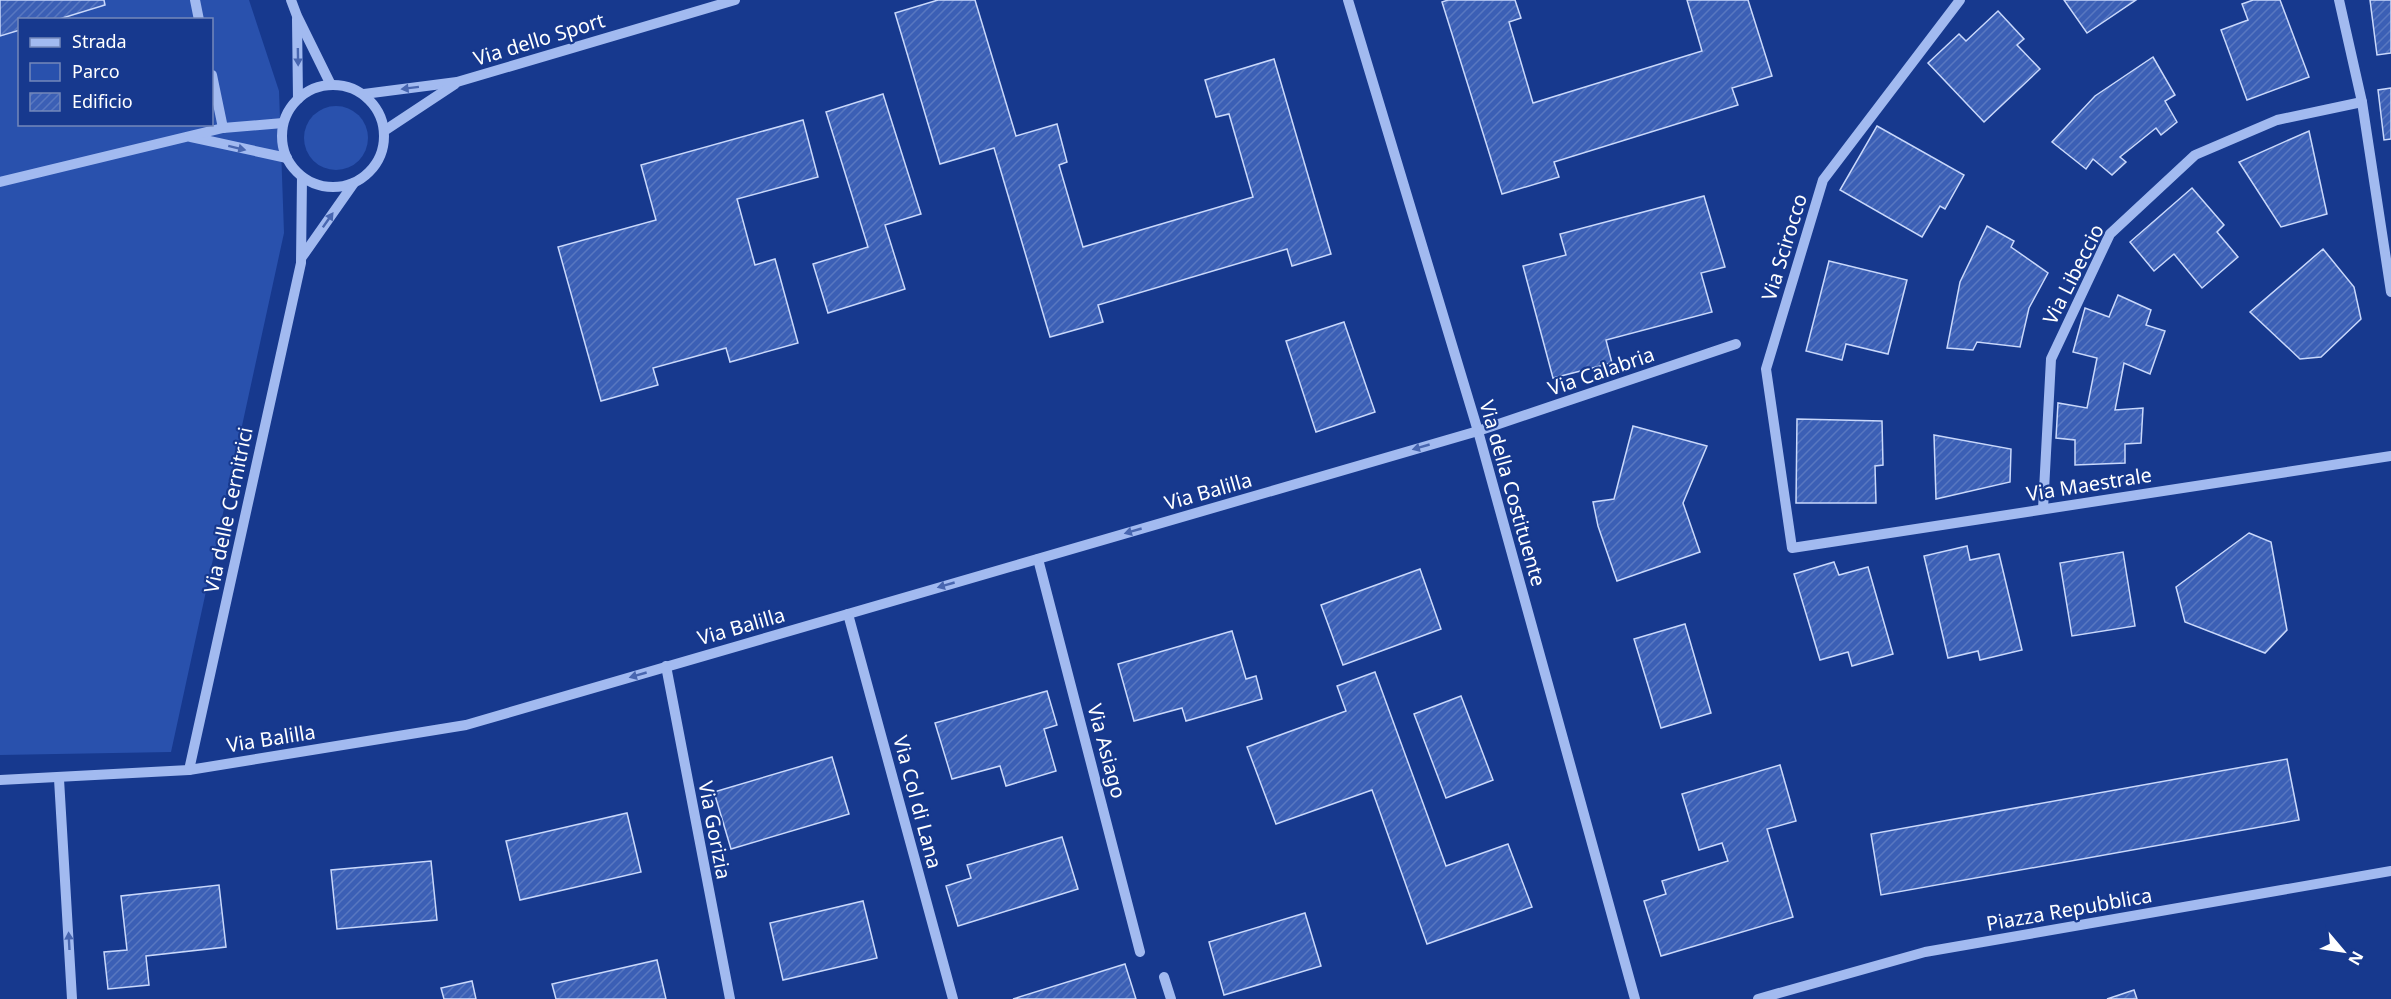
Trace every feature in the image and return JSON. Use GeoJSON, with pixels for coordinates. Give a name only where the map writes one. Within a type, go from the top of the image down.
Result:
{"type":"FeatureCollection","features":[{"type":"Feature","properties":{"kind":"street"},"geometry":{"type":"LineString","coordinates":[[195,0],[199,18]]}},
{"type":"Feature","properties":{"kind":"street"},"geometry":{"type":"LineString","coordinates":[[291,0],[330,85]]}},
{"type":"Feature","properties":{"kind":"street","name":"Via dello Sport"},"geometry":{"type":"LineString","coordinates":[[363,94],[458,82],[735,0]]}},
{"type":"Feature","properties":{"kind":"street","name":"Via della Costituente"},"geometry":{"type":"LineString","coordinates":[[1348,0],[1478,431],[1635,999]]}},
{"type":"Feature","properties":{"kind":"street","name":"Via Scirocco"},"geometry":{"type":"LineString","coordinates":[[1792,548],[1766,369],[1822,180],[1960,0]]}},
{"type":"Feature","properties":{"kind":"street"},"geometry":{"type":"LineString","coordinates":[[2339,0],[2362,102],[2391,292]]}},
{"type":"Feature","properties":{"kind":"street"},"geometry":{"type":"LineString","coordinates":[[297,16],[298,99]]}},
{"type":"Feature","properties":{"kind":"street"},"geometry":{"type":"LineString","coordinates":[[213,80],[223,128]]}},
{"type":"Feature","properties":{"kind":"street","name":"Via dello Sport"},"geometry":{"type":"LineString","coordinates":[[384,131],[458,82]]}},
{"type":"Feature","properties":{"kind":"street"},"geometry":{"type":"LineString","coordinates":[[330,85],[348,87],[363,94],[381,117],[384,131],[383,147],[378,162],[354,183],[341,187],[315,184],[302,177],[287,159],[283,147],[283,123],[289,110],[298,99],[313,89],[330,85]]}},
{"type":"Feature","properties":{"kind":"street","name":"Via Libeccio"},"geometry":{"type":"LineString","coordinates":[[2043,509],[2051,359],[2110,234],[2196,155],[2277,120],[2362,102]]}},
{"type":"Feature","properties":{"kind":"street"},"geometry":{"type":"LineString","coordinates":[[0,182],[223,128],[283,123]]}},
{"type":"Feature","properties":{"kind":"street"},"geometry":{"type":"LineString","coordinates":[[188,136],[287,159]]}},
{"type":"Feature","properties":{"kind":"street","name":"Via delle Cernitrici"},"geometry":{"type":"LineString","coordinates":[[189,770],[302,258],[302,177]]}},
{"type":"Feature","properties":{"kind":"street","name":"Via delle Cernitrici"},"geometry":{"type":"LineString","coordinates":[[302,258],[354,183]]}},
{"type":"Feature","properties":{"kind":"street","name":"Via Calabria"},"geometry":{"type":"LineString","coordinates":[[1478,431],[1736,344]]}},
{"type":"Feature","properties":{"kind":"street","name":"Via Balilla"},"geometry":{"type":"LineString","coordinates":[[0,780],[59,779],[189,770],[466,725],[1478,431]]}},
{"type":"Feature","properties":{"kind":"street","name":"Via Maestrale"},"geometry":{"type":"LineString","coordinates":[[1792,548],[2391,456]]}},
{"type":"Feature","properties":{"kind":"street","name":"Via Asiago"},"geometry":{"type":"LineString","coordinates":[[1038,559],[1140,952]]}},
{"type":"Feature","properties":{"kind":"street","name":"Via Col di Lana"},"geometry":{"type":"LineString","coordinates":[[848,614],[953,999]]}},
{"type":"Feature","properties":{"kind":"street","name":"Via Gorizia"},"geometry":{"type":"LineString","coordinates":[[666,666],[730,999]]}},
{"type":"Feature","properties":{"kind":"street"},"geometry":{"type":"LineString","coordinates":[[59,779],[72,999]]}},
{"type":"Feature","properties":{"kind":"street","name":"Piazza Repubblica"},"geometry":{"type":"LineString","coordinates":[[1758,999],[1925,952],[2391,871]]}},
{"type":"Feature","properties":{"kind":"street"},"geometry":{"type":"LineString","coordinates":[[1164,977],[1171,999]]}},
{"type":"Feature","properties":{"kind":"green space"},"geometry":{"type":"Polygon","coordinates":[[[0,0],[249,0],[279,91],[284,233],[171,752],[0,755],[0,0]]]}},
{"type":"Feature","properties":{"kind":"green space"},"geometry":{"type":"Polygon","coordinates":[[[336,106],[354,111],[359,115],[363,120],[368,138],[363,156],[359,161],[354,165],[336,170],[318,165],[313,161],[309,156],[304,138],[309,120],[313,115],[318,111],[336,106]]]}},
{"type":"Feature","properties":{"kind":"building"},"geometry":{"type":"Polygon","coordinates":[[[0,0],[104,0],[105,5],[63,18],[18,18],[18,31],[0,36],[0,0]]]}},
{"type":"Feature","properties":{"kind":"building"},"geometry":{"type":"Polygon","coordinates":[[[938,0],[975,0],[1016,136],[1057,124],[1067,162],[1059,165],[1083,247],[1253,197],[1229,114],[1216,117],[1205,80],[1274,59],[1331,254],[1292,266],[1287,249],[1098,305],[1103,322],[1050,337],[994,148],[940,164],[895,13],[938,0]]]}},
{"type":"Feature","properties":{"kind":"building"},"geometry":{"type":"Polygon","coordinates":[[[1448,0],[1515,0],[1521,18],[1509,22],[1533,103],[1702,51],[1687,0],[1748,0],[1772,76],[1732,88],[1738,105],[1554,162],[1559,177],[1502,194],[1442,2],[1448,0]]]}},
{"type":"Feature","properties":{"kind":"building"},"geometry":{"type":"Polygon","coordinates":[[[2064,0],[2136,0],[2087,33],[2064,0]]]}},
{"type":"Feature","properties":{"kind":"building"},"geometry":{"type":"Polygon","coordinates":[[[2253,0],[2280,0],[2309,77],[2247,100],[2221,30],[2248,20],[2242,4],[2253,0]]]}},
{"type":"Feature","properties":{"kind":"building"},"geometry":{"type":"Polygon","coordinates":[[[2370,0],[2391,0],[2391,53],[2377,55],[2370,0]]]}},
{"type":"Feature","properties":{"kind":"building"},"geometry":{"type":"Polygon","coordinates":[[[1998,11],[2024,39],[2017,45],[2040,69],[1984,122],[1928,63],[1959,34],[1966,41],[1998,11]]]}},
{"type":"Feature","properties":{"kind":"building"},"geometry":{"type":"Polygon","coordinates":[[[2153,57],[2175,95],[2165,101],[2177,122],[2161,135],[2156,128],[2120,157],[2126,162],[2112,175],[2093,159],[2086,169],[2052,142],[2095,96],[2153,57]]]}},
{"type":"Feature","properties":{"kind":"building"},"geometry":{"type":"Polygon","coordinates":[[[2391,88],[2391,139],[2384,140],[2378,90],[2391,88]]]}},
{"type":"Feature","properties":{"kind":"building"},"geometry":{"type":"Polygon","coordinates":[[[883,94],[921,214],[885,225],[905,289],[828,313],[813,264],[868,247],[826,112],[883,94]]]}},
{"type":"Feature","properties":{"kind":"building"},"geometry":{"type":"Polygon","coordinates":[[[803,120],[818,177],[737,199],[755,265],[775,259],[798,343],[730,362],[726,348],[653,368],[658,385],[601,401],[558,247],[656,220],[641,165],[803,120]]]}},
{"type":"Feature","properties":{"kind":"building"},"geometry":{"type":"Polygon","coordinates":[[[1877,126],[1964,175],[1945,209],[1940,206],[1922,237],[1840,190],[1877,126]]]}},
{"type":"Feature","properties":{"kind":"building"},"geometry":{"type":"Polygon","coordinates":[[[2309,131],[2327,214],[2281,227],[2239,162],[2309,131]]]}},
{"type":"Feature","properties":{"kind":"building"},"geometry":{"type":"Polygon","coordinates":[[[2192,188],[2224,225],[2217,232],[2238,257],[2202,288],[2174,254],[2154,271],[2130,242],[2192,188]]]}},
{"type":"Feature","properties":{"kind":"building"},"geometry":{"type":"Polygon","coordinates":[[[1704,196],[1725,267],[1701,273],[1712,312],[1606,340],[1612,363],[1553,378],[1523,266],[1566,255],[1560,234],[1704,196]]]}},
{"type":"Feature","properties":{"kind":"building"},"geometry":{"type":"Polygon","coordinates":[[[1987,226],[2014,241],[2011,247],[2048,273],[2029,308],[2020,347],[1977,342],[1973,350],[1947,348],[1960,282],[1987,226]]]}},
{"type":"Feature","properties":{"kind":"building"},"geometry":{"type":"Polygon","coordinates":[[[2323,249],[2354,287],[2361,319],[2321,357],[2300,359],[2250,312],[2323,249]]]}},
{"type":"Feature","properties":{"kind":"building"},"geometry":{"type":"Polygon","coordinates":[[[1829,261],[1907,280],[1888,354],[1846,344],[1842,360],[1806,351],[1829,261]]]}},
{"type":"Feature","properties":{"kind":"building"},"geometry":{"type":"Polygon","coordinates":[[[2118,295],[2151,310],[2146,325],[2165,331],[2150,374],[2124,363],[2115,410],[2143,408],[2141,443],[2125,444],[2125,463],[2075,465],[2075,440],[2056,438],[2058,403],[2087,408],[2097,358],[2073,352],[2085,308],[2109,317],[2118,295]]]}},
{"type":"Feature","properties":{"kind":"building"},"geometry":{"type":"Polygon","coordinates":[[[1344,322],[1375,412],[1316,432],[1286,341],[1344,322]]]}},
{"type":"Feature","properties":{"kind":"building"},"geometry":{"type":"Polygon","coordinates":[[[1797,419],[1882,421],[1883,465],[1875,466],[1876,503],[1796,503],[1797,419]]]}},
{"type":"Feature","properties":{"kind":"building"},"geometry":{"type":"Polygon","coordinates":[[[1633,426],[1707,446],[1683,503],[1700,552],[1617,581],[1598,526],[1593,502],[1614,499],[1633,426]]]}},
{"type":"Feature","properties":{"kind":"building"},"geometry":{"type":"Polygon","coordinates":[[[1934,435],[2011,449],[2010,482],[1936,499],[1934,435]]]}},
{"type":"Feature","properties":{"kind":"building"},"geometry":{"type":"Polygon","coordinates":[[[2249,533],[2271,542],[2287,630],[2265,653],[2185,622],[2176,587],[2249,533]]]}},
{"type":"Feature","properties":{"kind":"building"},"geometry":{"type":"Polygon","coordinates":[[[1967,546],[1970,560],[1999,554],[2022,650],[1980,660],[1978,651],[1948,658],[1924,556],[1967,546]]]}},
{"type":"Feature","properties":{"kind":"building"},"geometry":{"type":"Polygon","coordinates":[[[2123,552],[2135,626],[2072,636],[2060,563],[2123,552]]]}},
{"type":"Feature","properties":{"kind":"building"},"geometry":{"type":"Polygon","coordinates":[[[1834,562],[1839,575],[1868,567],[1893,654],[1852,666],[1848,652],[1820,660],[1794,574],[1834,562]]]}},
{"type":"Feature","properties":{"kind":"building"},"geometry":{"type":"Polygon","coordinates":[[[1420,569],[1441,629],[1343,665],[1321,605],[1420,569]]]}},
{"type":"Feature","properties":{"kind":"building"},"geometry":{"type":"Polygon","coordinates":[[[1685,624],[1711,713],[1661,728],[1634,639],[1685,624]]]}},
{"type":"Feature","properties":{"kind":"building"},"geometry":{"type":"Polygon","coordinates":[[[1232,631],[1246,679],[1256,676],[1262,699],[1186,721],[1182,708],[1134,721],[1118,664],[1232,631]]]}},
{"type":"Feature","properties":{"kind":"building"},"geometry":{"type":"Polygon","coordinates":[[[1375,672],[1446,866],[1508,844],[1532,907],[1427,944],[1372,790],[1276,824],[1247,747],[1346,711],[1337,686],[1375,672]]]}},
{"type":"Feature","properties":{"kind":"building"},"geometry":{"type":"Polygon","coordinates":[[[1047,691],[1057,725],[1044,729],[1056,771],[1006,786],[1000,766],[952,779],[935,723],[1047,691]]]}},
{"type":"Feature","properties":{"kind":"building"},"geometry":{"type":"Polygon","coordinates":[[[1461,696],[1493,780],[1446,798],[1414,714],[1461,696]]]}},
{"type":"Feature","properties":{"kind":"building"},"geometry":{"type":"Polygon","coordinates":[[[832,757],[849,814],[731,849],[714,792],[832,757]]]}},
{"type":"Feature","properties":{"kind":"building"},"geometry":{"type":"Polygon","coordinates":[[[2287,759],[2299,820],[1881,895],[1871,834],[2287,759]]]}},
{"type":"Feature","properties":{"kind":"building"},"geometry":{"type":"Polygon","coordinates":[[[1780,765],[1796,821],[1767,829],[1793,917],[1661,956],[1644,901],[1666,894],[1662,881],[1728,861],[1722,843],[1699,850],[1682,794],[1780,765]]]}},
{"type":"Feature","properties":{"kind":"building"},"geometry":{"type":"Polygon","coordinates":[[[627,813],[641,872],[520,900],[506,841],[627,813]]]}},
{"type":"Feature","properties":{"kind":"building"},"geometry":{"type":"Polygon","coordinates":[[[1062,837],[1078,889],[958,926],[946,886],[971,878],[967,865],[1062,837]]]}},
{"type":"Feature","properties":{"kind":"building"},"geometry":{"type":"Polygon","coordinates":[[[431,861],[437,920],[337,929],[331,870],[431,861]]]}},
{"type":"Feature","properties":{"kind":"building"},"geometry":{"type":"Polygon","coordinates":[[[219,885],[226,947],[146,956],[149,985],[108,989],[104,952],[127,950],[121,896],[219,885]]]}},
{"type":"Feature","properties":{"kind":"building"},"geometry":{"type":"Polygon","coordinates":[[[863,901],[877,958],[783,980],[770,923],[863,901]]]}},
{"type":"Feature","properties":{"kind":"building"},"geometry":{"type":"Polygon","coordinates":[[[1305,913],[1321,966],[1224,995],[1209,942],[1305,913]]]}},
{"type":"Feature","properties":{"kind":"building"},"geometry":{"type":"Polygon","coordinates":[[[657,960],[666,999],[556,999],[552,984],[657,960]]]}},
{"type":"Feature","properties":{"kind":"building"},"geometry":{"type":"Polygon","coordinates":[[[1125,964],[1136,999],[1013,999],[1125,964]]]}},
{"type":"Feature","properties":{"kind":"building"},"geometry":{"type":"Polygon","coordinates":[[[472,981],[476,999],[444,999],[441,988],[472,981]]]}},
{"type":"Feature","properties":{"kind":"building"},"geometry":{"type":"Polygon","coordinates":[[[2134,990],[2137,999],[2107,999],[2134,990]]]}}]}
